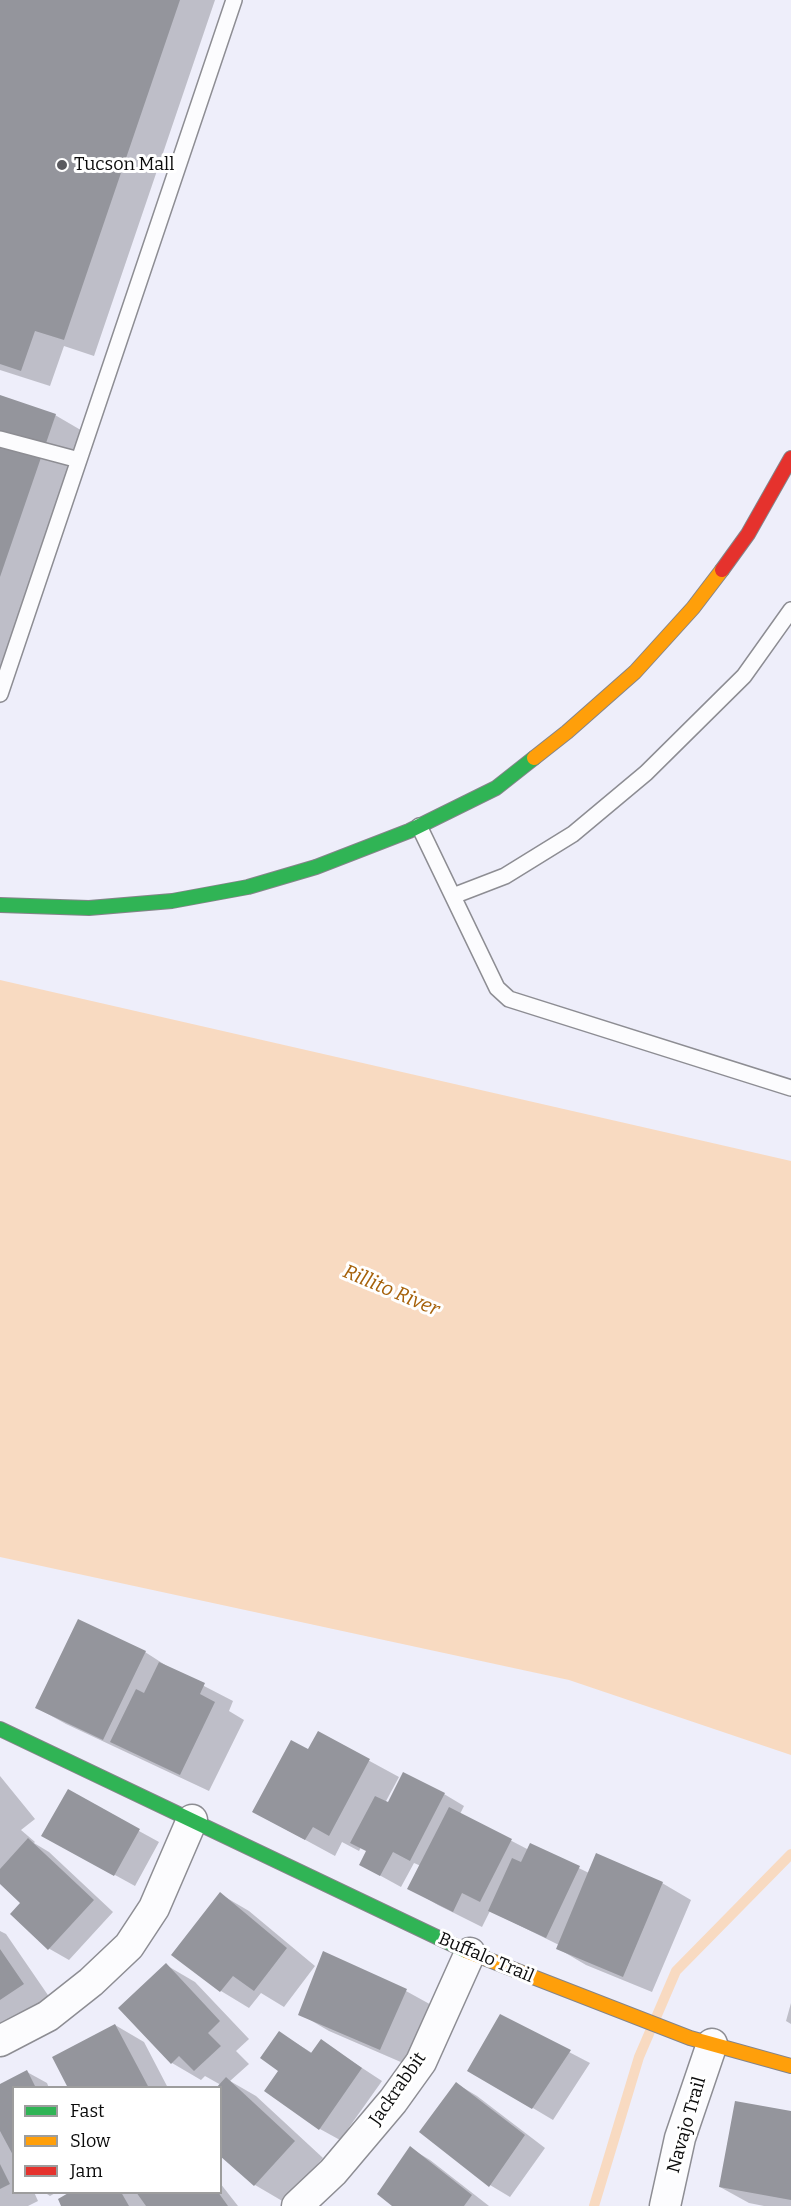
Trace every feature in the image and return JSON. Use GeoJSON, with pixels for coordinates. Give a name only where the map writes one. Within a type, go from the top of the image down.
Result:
{"type":"FeatureCollection","features":[{"type":"Feature","properties":{"kind":"street"},"geometry":{"type":"LineString","coordinates":[[0,905],[89,908],[171,901],[214,893],[282,878],[316,867],[458,810],[496,788],[567,732],[634,672],[686,616],[722,571],[748,534],[790,463]]}},
{"type":"Feature","properties":{"kind":"street","name":"Buffalo Trail"},"geometry":{"type":"LineString","coordinates":[[0,1729],[470,1953],[622,2013],[701,2041],[791,2066]]}},
{"type":"Feature","properties":{"kind":"street"},"geometry":{"type":"LineString","coordinates":[[0,2041],[48,2016],[91,1982],[129,1946],[154,1908],[192,1820]]}},
{"type":"Feature","properties":{"kind":"street","name":"Jackrabbit"},"geometry":{"type":"LineString","coordinates":[[297,2206],[333,2172],[393,2101],[421,2062],[470,1953]]}},
{"type":"Feature","properties":{"kind":"street","name":"Navajo Trail"},"geometry":{"type":"LineString","coordinates":[[665,2206],[701,2041]]}},
{"type":"Feature","properties":{"kind":"lane"},"geometry":{"type":"LineString","coordinates":[[0,694],[234,0]]}},
{"type":"Feature","properties":{"kind":"lane"},"geometry":{"type":"LineString","coordinates":[[0,439],[79,460]]}},
{"type":"Feature","properties":{"kind":"lane"},"geometry":{"type":"LineString","coordinates":[[453,896],[505,876],[573,834],[646,773],[744,676],[791,610]]}},
{"type":"Feature","properties":{"kind":"lane"},"geometry":{"type":"LineString","coordinates":[[419,826],[497,987],[509,999],[791,1088]]}},
{"type":"Feature","properties":{"kind":"water","name":"Rillito River"},"geometry":{"type":"Polygon","coordinates":[[[0,980],[791,1161],[791,1755],[569,1680],[0,1557],[0,980]]]}},
{"type":"Feature","properties":{"kind":"building","name":"Tucson Mall"},"geometry":{"type":"Polygon","coordinates":[[[0,0],[180,0],[64,340],[35,331],[21,371],[0,364],[0,0]]]}},
{"type":"Feature","properties":{"kind":"building"},"geometry":{"type":"Polygon","coordinates":[[[0,395],[56,414],[0,577],[0,395]]]}},
{"type":"Feature","properties":{"kind":"building"},"geometry":{"type":"Polygon","coordinates":[[[78,1619],[146,1651],[103,1740],[35,1708],[78,1619]]]}},
{"type":"Feature","properties":{"kind":"building"},"geometry":{"type":"Polygon","coordinates":[[[159,1662],[205,1683],[200,1694],[215,1702],[180,1775],[110,1742],[136,1689],[144,1693],[159,1662]]]}},
{"type":"Feature","properties":{"kind":"building"},"geometry":{"type":"Polygon","coordinates":[[[318,1731],[370,1759],[329,1836],[313,1827],[305,1840],[252,1812],[291,1740],[308,1749],[318,1731]]]}},
{"type":"Feature","properties":{"kind":"building"},"geometry":{"type":"Polygon","coordinates":[[[403,1772],[445,1793],[410,1861],[393,1852],[380,1876],[359,1865],[366,1851],[350,1843],[375,1796],[388,1802],[403,1772]]]}},
{"type":"Feature","properties":{"kind":"building"},"geometry":{"type":"Polygon","coordinates":[[[68,1789],[140,1829],[114,1876],[41,1836],[68,1789]]]}},
{"type":"Feature","properties":{"kind":"building"},"geometry":{"type":"Polygon","coordinates":[[[449,1807],[512,1839],[480,1902],[462,1893],[453,1912],[407,1889],[449,1807]]]}},
{"type":"Feature","properties":{"kind":"building"},"geometry":{"type":"Polygon","coordinates":[[[28,1838],[94,1900],[48,1950],[10,1914],[20,1903],[0,1884],[0,1869],[28,1838]]]}},
{"type":"Feature","properties":{"kind":"building"},"geometry":{"type":"Polygon","coordinates":[[[530,1843],[580,1866],[546,1938],[488,1911],[512,1858],[521,1862],[530,1843]]]}},
{"type":"Feature","properties":{"kind":"building"},"geometry":{"type":"Polygon","coordinates":[[[596,1853],[663,1882],[623,1977],[556,1949],[596,1853]]]}},
{"type":"Feature","properties":{"kind":"building"},"geometry":{"type":"Polygon","coordinates":[[[220,1892],[287,1948],[254,1991],[233,1976],[220,1992],[171,1955],[220,1892]]]}},
{"type":"Feature","properties":{"kind":"building"},"geometry":{"type":"Polygon","coordinates":[[[0,1949],[24,1984],[0,2000],[0,1949]]]}},
{"type":"Feature","properties":{"kind":"building"},"geometry":{"type":"Polygon","coordinates":[[[323,1951],[407,1989],[380,2050],[298,2015],[323,1951]]]}},
{"type":"Feature","properties":{"kind":"building"},"geometry":{"type":"Polygon","coordinates":[[[166,1963],[220,2021],[208,2033],[221,2046],[194,2071],[179,2056],[171,2064],[118,2008],[166,1963]]]}},
{"type":"Feature","properties":{"kind":"building"},"geometry":{"type":"Polygon","coordinates":[[[500,2014],[571,2050],[532,2109],[467,2071],[500,2014]]]}},
{"type":"Feature","properties":{"kind":"building"},"geometry":{"type":"Polygon","coordinates":[[[115,2024],[148,2086],[67,2086],[52,2057],[115,2024]]]}},
{"type":"Feature","properties":{"kind":"building"},"geometry":{"type":"Polygon","coordinates":[[[279,2031],[311,2053],[321,2039],[362,2068],[319,2130],[264,2091],[278,2071],[260,2058],[279,2031]]]}},
{"type":"Feature","properties":{"kind":"building"},"geometry":{"type":"Polygon","coordinates":[[[27,2070],[35,2086],[12,2086],[12,2153],[0,2131],[0,2084],[27,2070]]]}},
{"type":"Feature","properties":{"kind":"building"},"geometry":{"type":"Polygon","coordinates":[[[226,2077],[295,2141],[254,2186],[222,2158],[222,2086],[218,2086],[226,2077]]]}},
{"type":"Feature","properties":{"kind":"building"},"geometry":{"type":"Polygon","coordinates":[[[456,2082],[525,2135],[489,2187],[419,2132],[456,2082]]]}},
{"type":"Feature","properties":{"kind":"building"},"geometry":{"type":"Polygon","coordinates":[[[735,2101],[791,2111],[791,2200],[719,2187],[735,2101]]]}},
{"type":"Feature","properties":{"kind":"building"},"geometry":{"type":"Polygon","coordinates":[[[410,2146],[472,2195],[464,2206],[392,2206],[377,2194],[410,2146]]]}},
{"type":"Feature","properties":{"kind":"building"},"geometry":{"type":"Polygon","coordinates":[[[0,2164],[10,2184],[0,2189],[0,2164]]]}},
{"type":"Feature","properties":{"kind":"building"},"geometry":{"type":"Polygon","coordinates":[[[67,2194],[122,2194],[129,2206],[61,2206],[58,2199],[67,2194]]]}},
{"type":"Feature","properties":{"kind":"building"},"geometry":{"type":"Polygon","coordinates":[[[137,2194],[219,2194],[228,2206],[146,2206],[137,2194]]]}},
{"type":"Feature","properties":{"kind":"waterway"},"geometry":{"type":"LineString","coordinates":[[594,2206],[639,2057],[676,1971],[791,1854]]}},
{"type":"Feature","properties":{"kind":"traffic: fast"},"geometry":{"type":"LineString","coordinates":[[0,905],[89,908],[172,901],[248,887],[316,867],[409,831],[496,788],[534,758]]}},
{"type":"Feature","properties":{"kind":"traffic: fast"},"geometry":{"type":"LineString","coordinates":[[0,1729],[466,1951]]}},
{"type":"Feature","properties":{"kind":"traffic: slow"},"geometry":{"type":"LineString","coordinates":[[534,758],[635,672],[693,608],[722,570]]}},
{"type":"Feature","properties":{"kind":"traffic: slow"},"geometry":{"type":"LineString","coordinates":[[466,1951],[690,2038],[791,2066]]}},
{"type":"Feature","properties":{"kind":"traffic: jam"},"geometry":{"type":"LineString","coordinates":[[722,570],[748,534],[791,458]]}},
{"type":"Feature","properties":{"kind":"place","name":"Tucson Mall"},"geometry":{"type":"Point","coordinates":[62,165]}}]}
